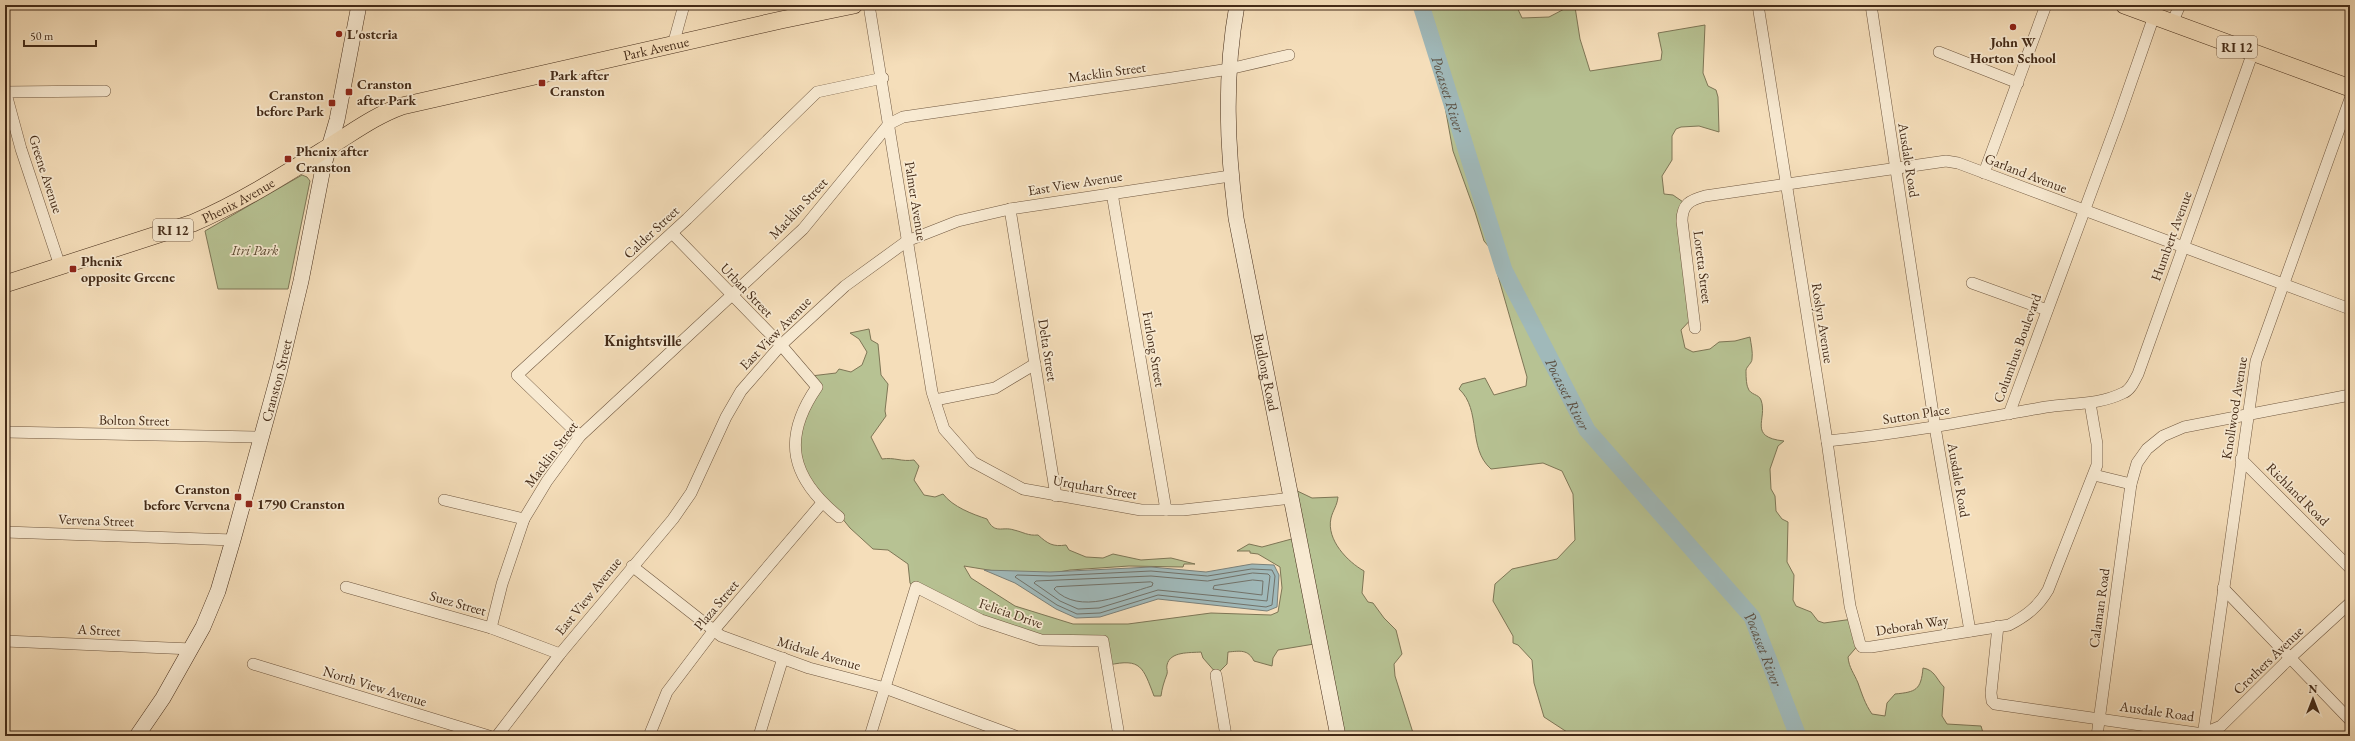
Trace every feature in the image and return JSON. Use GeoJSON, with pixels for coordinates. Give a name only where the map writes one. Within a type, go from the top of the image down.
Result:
{"type":"FeatureCollection","features":[{"type":"Feature","properties":{"kind":"main road","name":"Cranston Street"},"geometry":{"type":"LineString","coordinates":[[137,736],[163,698],[192,649],[211,609],[233,540],[262,437],[301,281],[328,148],[337,120],[360,5]]}},
{"type":"Feature","properties":{"kind":"main road","name":"Park Avenue"},"geometry":{"type":"LineString","coordinates":[[328,148],[368,122],[402,106],[854,5]]}},
{"type":"Feature","properties":{"kind":"main road","name":"Budlong Road"},"geometry":{"type":"LineString","coordinates":[[1237,5],[1229,69],[1227,110],[1230,176],[1242,258],[1292,498],[1338,736]]}},
{"type":"Feature","properties":{"kind":"main road","name":"RI 12"},"geometry":{"type":"LineString","coordinates":[[2124,5],[2350,88]]}},
{"type":"Feature","properties":{"kind":"main road","name":"Phenix Avenue"},"geometry":{"type":"LineString","coordinates":[[5,284],[193,223],[219,212],[328,148]]}},
{"type":"Feature","properties":{"kind":"street"},"geometry":{"type":"LineString","coordinates":[[673,45],[684,5]]}},
{"type":"Feature","properties":{"kind":"street","name":"Palmer Avenue"},"geometry":{"type":"LineString","coordinates":[[870,5],[883,78],[907,241],[935,400]]}},
{"type":"Feature","properties":{"kind":"street","name":"Roslyn Avenue"},"geometry":{"type":"LineString","coordinates":[[1758,5],[1827,441],[1850,606],[1860,644]]}},
{"type":"Feature","properties":{"kind":"street","name":"Ausdale Road"},"geometry":{"type":"LineString","coordinates":[[1871,5],[1935,427],[1970,631]]}},
{"type":"Feature","properties":{"kind":"street"},"geometry":{"type":"LineString","coordinates":[[1984,173],[2046,5]]}},
{"type":"Feature","properties":{"kind":"street"},"geometry":{"type":"LineString","coordinates":[[2172,23],[2180,5]]}},
{"type":"Feature","properties":{"kind":"street","name":"Columbus Boulevard"},"geometry":{"type":"LineString","coordinates":[[2090,403],[2055,406],[2009,414],[2154,16]]}},
{"type":"Feature","properties":{"kind":"street"},"geometry":{"type":"LineString","coordinates":[[1939,52],[2018,83]]}},
{"type":"Feature","properties":{"kind":"street","name":"Humbert Avenue"},"geometry":{"type":"LineString","coordinates":[[2090,403],[2124,393],[2133,383],[2253,52]]}},
{"type":"Feature","properties":{"kind":"street","name":"Macklin Street"},"geometry":{"type":"LineString","coordinates":[[491,628],[502,584],[524,519],[547,481],[580,436],[730,295],[803,229],[889,124],[903,117],[1229,69],[1289,55]]}},
{"type":"Feature","properties":{"kind":"street","name":"Calder Street"},"geometry":{"type":"LineString","coordinates":[[580,436],[517,375],[672,233],[817,92],[883,78]]}},
{"type":"Feature","properties":{"kind":"street"},"geometry":{"type":"LineString","coordinates":[[5,92],[105,91]]}},
{"type":"Feature","properties":{"kind":"street","name":"Greene Avenue"},"geometry":{"type":"LineString","coordinates":[[5,92],[21,149],[60,266]]}},
{"type":"Feature","properties":{"kind":"street","name":"Knollwood Avenue"},"geometry":{"type":"LineString","coordinates":[[2203,735],[2241,459],[2259,350],[2350,99]]}},
{"type":"Feature","properties":{"kind":"street","name":"Garland Avenue"},"geometry":{"type":"LineString","coordinates":[[1682,210],[1692,200],[1704,196],[1946,161],[1958,163],[2350,310]]}},
{"type":"Feature","properties":{"kind":"street","name":"East View Avenue"},"geometry":{"type":"LineString","coordinates":[[497,736],[560,654],[691,494],[726,417],[741,391],[781,345],[845,286],[907,241],[958,221],[1010,209],[1230,176]]}},
{"type":"Feature","properties":{"kind":"street","name":"Furlong Street"},"geometry":{"type":"LineString","coordinates":[[1112,193],[1166,510]]}},
{"type":"Feature","properties":{"kind":"street","name":"Delta Street"},"geometry":{"type":"LineString","coordinates":[[1010,209],[1056,496]]}},
{"type":"Feature","properties":{"kind":"street","name":"Loretta Street"},"geometry":{"type":"LineString","coordinates":[[1682,210],[1682,221],[1695,328]]}},
{"type":"Feature","properties":{"kind":"street","name":"Urban Street"},"geometry":{"type":"LineString","coordinates":[[672,233],[730,295],[781,345],[817,387],[804,405],[796,427],[795,446],[799,471],[822,503]]}},
{"type":"Feature","properties":{"kind":"street"},"geometry":{"type":"LineString","coordinates":[[1972,283],[2047,310]]}},
{"type":"Feature","properties":{"kind":"street"},"geometry":{"type":"LineString","coordinates":[[935,400],[994,388],[1035,364]]}},
{"type":"Feature","properties":{"kind":"street","name":"Calaman Road"},"geometry":{"type":"LineString","coordinates":[[2097,736],[2131,484],[2137,463],[2147,449],[2163,436],[2202,422],[2350,396]]}},
{"type":"Feature","properties":{"kind":"street","name":"Urquhart Street"},"geometry":{"type":"LineString","coordinates":[[935,400],[944,429],[973,462],[1023,489],[1141,510],[1183,510],[1292,498]]}},
{"type":"Feature","properties":{"kind":"street"},"geometry":{"type":"LineString","coordinates":[[1970,631],[2009,625],[2022,618],[2041,601],[2048,590],[2097,465],[2097,444],[2090,403]]}},
{"type":"Feature","properties":{"kind":"street","name":"Sutton Place"},"geometry":{"type":"LineString","coordinates":[[1827,441],[1935,427],[2009,414]]}},
{"type":"Feature","properties":{"kind":"street","name":"Bolton Street"},"geometry":{"type":"LineString","coordinates":[[5,432],[262,437]]}},
{"type":"Feature","properties":{"kind":"street","name":"Richland Road"},"geometry":{"type":"LineString","coordinates":[[2241,459],[2350,568]]}},
{"type":"Feature","properties":{"kind":"street"},"geometry":{"type":"LineString","coordinates":[[2094,475],[2131,484]]}},
{"type":"Feature","properties":{"kind":"street"},"geometry":{"type":"LineString","coordinates":[[444,500],[524,519]]}},
{"type":"Feature","properties":{"kind":"street"},"geometry":{"type":"LineString","coordinates":[[822,503],[839,517]]}},
{"type":"Feature","properties":{"kind":"street","name":"Plaza Street"},"geometry":{"type":"LineString","coordinates":[[649,736],[667,692],[714,630],[822,503]]}},
{"type":"Feature","properties":{"kind":"street","name":"Vervena Street"},"geometry":{"type":"LineString","coordinates":[[5,532],[233,540]]}},
{"type":"Feature","properties":{"kind":"street","name":"Midvale Avenue"},"geometry":{"type":"LineString","coordinates":[[632,566],[721,636],[782,658],[885,688],[1015,736]]}},
{"type":"Feature","properties":{"kind":"street","name":"Suez Street"},"geometry":{"type":"LineString","coordinates":[[346,587],[491,628],[560,654]]}},
{"type":"Feature","properties":{"kind":"street","name":"Felicia Drive"},"geometry":{"type":"LineString","coordinates":[[885,688],[916,587],[981,620],[1041,640],[1102,641],[1120,736]]}},
{"type":"Feature","properties":{"kind":"street"},"geometry":{"type":"LineString","coordinates":[[2223,588],[2350,720]]}},
{"type":"Feature","properties":{"kind":"street","name":"Crothers Avenue"},"geometry":{"type":"LineString","coordinates":[[2203,735],[2221,726],[2291,657],[2350,603]]}},
{"type":"Feature","properties":{"kind":"street","name":"Ausdale Road"},"geometry":{"type":"LineString","coordinates":[[1998,626],[1991,693],[1992,701],[1998,705],[2099,718],[2217,736]]}},
{"type":"Feature","properties":{"kind":"street","name":"Deborah Way"},"geometry":{"type":"LineString","coordinates":[[1860,644],[1862,647],[1871,647],[1970,631]]}},
{"type":"Feature","properties":{"kind":"street","name":"A Street"},"geometry":{"type":"LineString","coordinates":[[5,641],[192,649]]}},
{"type":"Feature","properties":{"kind":"street"},"geometry":{"type":"LineString","coordinates":[[759,736],[782,658]]}},
{"type":"Feature","properties":{"kind":"street","name":"North View Avenue"},"geometry":{"type":"LineString","coordinates":[[253,664],[489,736]]}},
{"type":"Feature","properties":{"kind":"street"},"geometry":{"type":"LineString","coordinates":[[1216,675],[1226,736]]}},
{"type":"Feature","properties":{"kind":"street"},"geometry":{"type":"LineString","coordinates":[[870,736],[885,688]]}},
{"type":"Feature","properties":{"kind":"green space"},"geometry":{"type":"Polygon","coordinates":[[[1417,5],[1516,5],[1522,18],[1549,17],[1572,5],[1575,7],[1580,39],[1590,71],[1661,60],[1662,52],[1658,33],[1705,25],[1703,73],[1708,86],[1716,90],[1718,97],[1719,132],[1699,126],[1681,127],[1676,129],[1672,136],[1672,160],[1662,176],[1664,194],[1673,195],[1686,204],[1695,315],[1681,330],[1685,348],[1693,352],[1710,349],[1719,342],[1735,341],[1750,337],[1752,360],[1746,370],[1747,386],[1751,392],[1761,400],[1762,431],[1766,436],[1784,441],[1778,446],[1770,469],[1771,489],[1775,496],[1776,511],[1782,519],[1788,522],[1787,562],[1794,575],[1793,600],[1796,606],[1811,612],[1818,621],[1824,623],[1853,619],[1860,643],[1848,657],[1866,703],[1872,714],[1885,716],[1887,703],[1895,694],[1913,691],[1921,681],[1923,668],[1933,673],[1944,687],[1942,716],[1947,724],[1981,726],[1984,736],[1578,736],[1570,734],[1544,717],[1534,683],[1532,660],[1518,645],[1513,643],[1513,636],[1493,601],[1495,584],[1512,569],[1557,559],[1575,540],[1573,494],[1562,471],[1543,463],[1491,469],[1479,451],[1470,407],[1466,398],[1459,389],[1462,384],[1485,378],[1494,395],[1526,386],[1527,377],[1490,248],[1484,241],[1453,151],[1441,85],[1417,5]]]}},
{"type":"Feature","properties":{"kind":"green space","name":"Itri Park"},"geometry":{"type":"Polygon","coordinates":[[[302,175],[307,177],[310,181],[288,289],[218,289],[205,231],[302,175]]]}},
{"type":"Feature","properties":{"kind":"green space"},"geometry":{"type":"Polygon","coordinates":[[[869,329],[871,340],[878,344],[881,375],[888,384],[885,411],[886,416],[871,437],[882,459],[914,460],[919,466],[914,480],[924,495],[935,497],[943,494],[957,506],[987,519],[993,527],[1038,535],[1051,544],[1058,546],[1066,545],[1069,550],[1086,557],[1103,558],[1113,554],[1141,560],[1171,558],[1195,564],[1184,564],[1183,567],[1129,566],[1070,570],[1031,577],[964,566],[971,578],[1015,606],[1073,624],[1128,624],[1211,613],[1271,615],[1278,612],[1282,588],[1280,567],[1258,554],[1250,553],[1250,551],[1237,551],[1249,544],[1262,547],[1299,537],[1291,488],[1312,498],[1338,497],[1331,518],[1330,526],[1332,534],[1335,542],[1345,556],[1364,571],[1362,593],[1368,602],[1373,603],[1384,618],[1396,630],[1402,654],[1394,664],[1395,676],[1414,736],[1339,736],[1320,643],[1278,650],[1273,658],[1272,666],[1254,661],[1249,654],[1243,652],[1228,652],[1227,664],[1217,674],[1203,658],[1201,652],[1176,655],[1169,660],[1167,665],[1167,673],[1161,696],[1154,696],[1147,678],[1139,667],[1128,663],[1109,665],[1103,643],[1037,639],[913,587],[910,583],[908,564],[888,550],[873,549],[850,528],[798,464],[795,445],[816,387],[811,376],[836,373],[839,369],[851,372],[862,365],[867,352],[859,339],[850,333],[869,329]]]}},
{"type":"Feature","properties":{"kind":"water"},"geometry":{"type":"Polygon","coordinates":[[[1252,564],[1274,565],[1279,575],[1277,607],[1267,611],[1158,599],[1100,617],[1076,618],[1056,609],[1015,583],[984,570],[1050,572],[1151,567],[1206,572],[1252,564]]]}},
{"type":"Feature","properties":{"kind":"waterway","name":"Pocasset River"},"geometry":{"type":"LineString","coordinates":[[1421,5],[1504,270],[1587,430],[1752,617],[1798,736]]}},
{"type":"Feature","properties":{"kind":"place","name":"John W Horton School"},"geometry":{"type":"Point","coordinates":[2013,27]}},
{"type":"Feature","properties":{"kind":"place","name":"L'osteria"},"geometry":{"type":"Point","coordinates":[339,34]}},
{"type":"Feature","properties":{"kind":"place","name":"Park after Cranston"},"geometry":{"type":"Point","coordinates":[542,83]}},
{"type":"Feature","properties":{"kind":"place","name":"Cranston after Park"},"geometry":{"type":"Point","coordinates":[349,92]}},
{"type":"Feature","properties":{"kind":"place","name":"Cranston before Park"},"geometry":{"type":"Point","coordinates":[332,103]}},
{"type":"Feature","properties":{"kind":"place","name":"Phenix after Cranston"},"geometry":{"type":"Point","coordinates":[288,159]}},
{"type":"Feature","properties":{"kind":"place","name":"Phenix opposite Greene"},"geometry":{"type":"Point","coordinates":[73,269]}},
{"type":"Feature","properties":{"kind":"place","name":"Cranston before Vervena"},"geometry":{"type":"Point","coordinates":[238,497]}},
{"type":"Feature","properties":{"kind":"place","name":"1790 Cranston"},"geometry":{"type":"Point","coordinates":[249,504]}},
{"type":"Feature","properties":{"kind":"district","name":"Knightsville"},"geometry":{"type":"Point","coordinates":[643,340]}}]}
